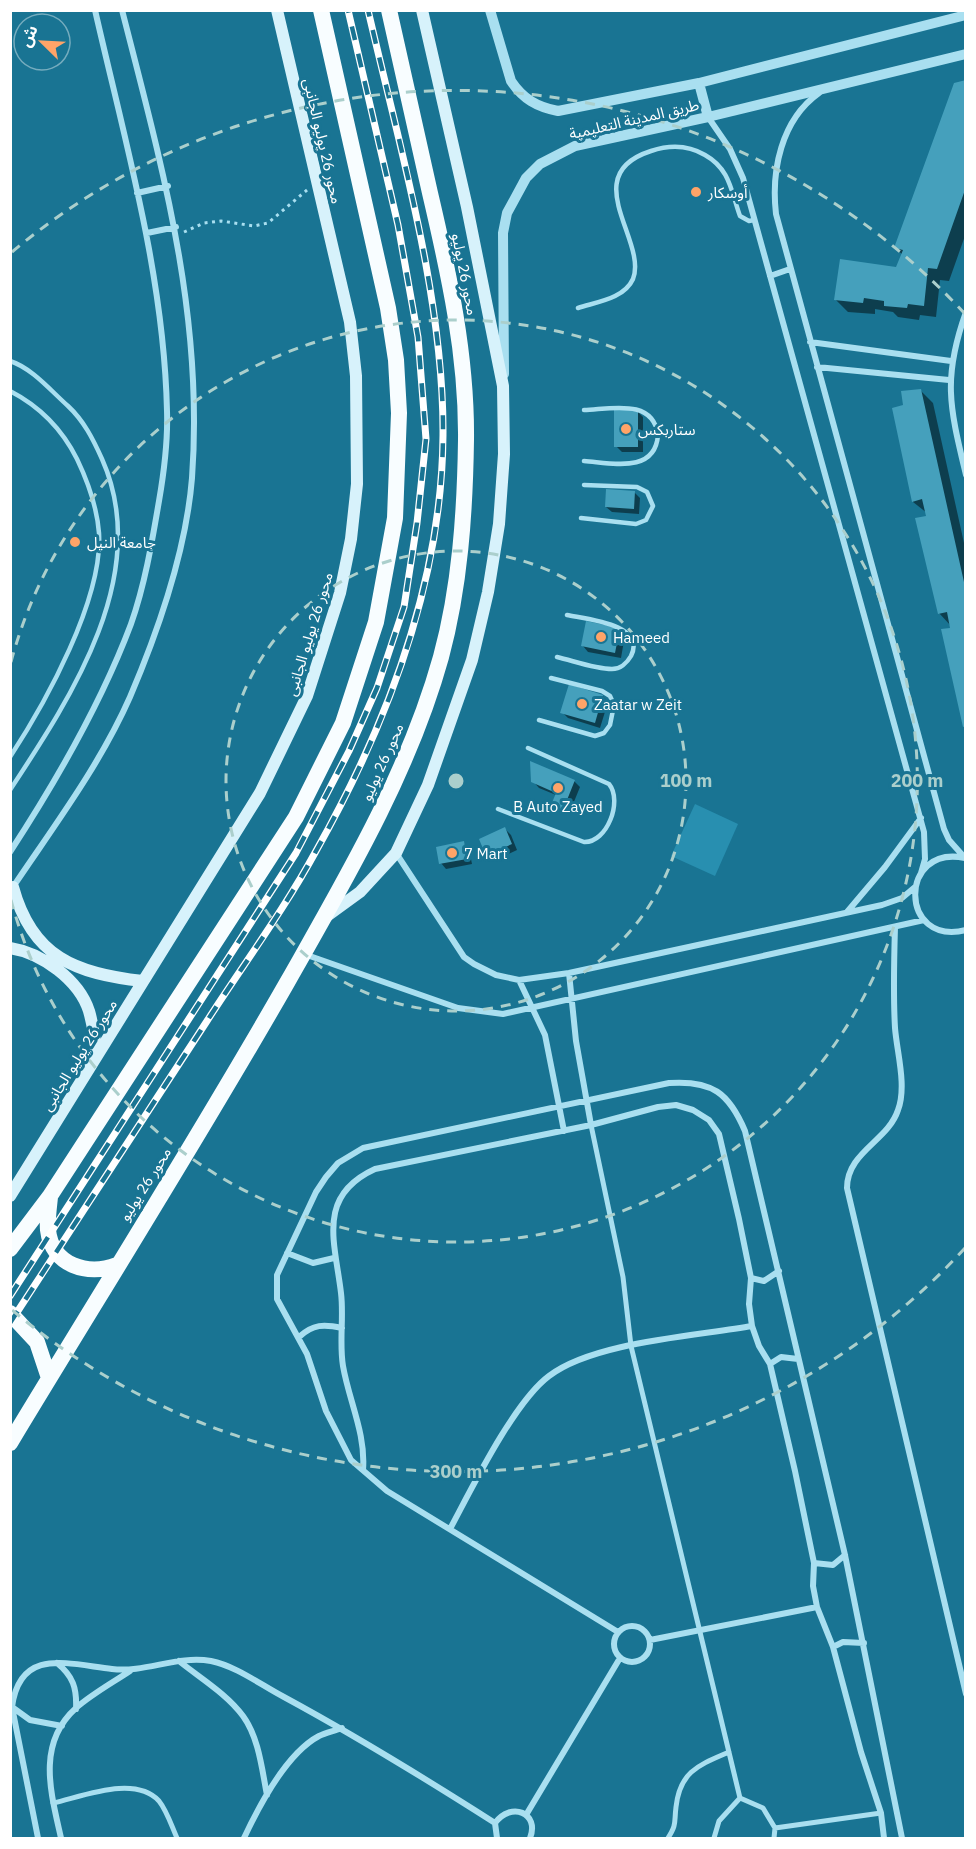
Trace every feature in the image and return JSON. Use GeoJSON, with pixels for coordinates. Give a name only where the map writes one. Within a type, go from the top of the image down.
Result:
{"type":"FeatureCollection","features":[{"type":"Feature","properties":{"kind":"highway"},"geometry":{"type":"LineString","coordinates":[[10,1249],[50,1196],[296,817],[343,723],[361,673],[378,612],[395,518],[399,466],[396,360],[381,277],[321,10]]}},
{"type":"Feature","properties":{"kind":"highway","name":"محور 26 يوليو"},"geometry":{"type":"LineString","coordinates":[[10,1443],[239,1066],[323,918],[391,789],[419,724],[441,656],[456,587],[463,510],[466,437],[461,354],[441,243],[389,10]]}},
{"type":"Feature","properties":{"kind":"highway"},"geometry":{"type":"LineString","coordinates":[[50,1196],[48,1230],[58,1254],[79,1269],[98,1270],[117,1265]]}},
{"type":"Feature","properties":{"kind":"highway"},"geometry":{"type":"LineString","coordinates":[[10,1313],[37,1342],[50,1378]]}},
{"type":"Feature","properties":{"kind":"main road","name":"محور 26 يوليو الجانبى"},"geometry":{"type":"LineString","coordinates":[[10,1196],[96,1054],[260,794],[307,696],[340,593],[351,538],[357,484],[356,376],[350,322],[278,10]]}},
{"type":"Feature","properties":{"kind":"main road"},"geometry":{"type":"LineString","coordinates":[[323,918],[360,892],[396,853],[441,756],[472,660],[488,592],[499,524],[504,454],[503,386],[422,10]]}},
{"type":"Feature","properties":{"kind":"main road"},"geometry":{"type":"LineString","coordinates":[[12,890],[20,914],[28,928],[62,958],[93,974],[143,981]]}},
{"type":"Feature","properties":{"kind":"main road"},"geometry":{"type":"LineString","coordinates":[[10,948],[46,962],[74,986],[89,1010],[96,1054]]}},
{"type":"Feature","properties":{"kind":"street"},"geometry":{"type":"LineString","coordinates":[[10,852],[71,752],[99,697],[131,623],[151,554],[162,479],[167,412],[147,232],[95,10]]}},
{"type":"Feature","properties":{"kind":"street"},"geometry":{"type":"LineString","coordinates":[[12,890],[98,760],[130,698],[178,559],[191,480],[194,411],[191,340],[176,227],[168,186],[122,10]]}},
{"type":"Feature","properties":{"kind":"street","name":"طريق المدينة التعليمية"},"geometry":{"type":"LineString","coordinates":[[490,10],[511,81],[526,99],[547,109],[570,111],[699,83],[966,15]]}},
{"type":"Feature","properties":{"kind":"street","name":"طريق المدينة التعليمية"},"geometry":{"type":"LineString","coordinates":[[503,386],[503,233],[507,213],[526,178],[548,158],[575,146],[708,117],[966,54]]}},
{"type":"Feature","properties":{"kind":"street"},"geometry":{"type":"LineString","coordinates":[[699,83],[708,117],[737,163],[921,818],[926,845],[921,873],[915,887],[915,905],[924,920],[939,930],[947,933],[966,930]]}},
{"type":"Feature","properties":{"kind":"street"},"geometry":{"type":"LineString","coordinates":[[828,87],[814,97],[793,123],[782,147],[773,188],[776,214],[944,829],[949,840],[965,859]]}},
{"type":"Feature","properties":{"kind":"street"},"geometry":{"type":"LineString","coordinates":[[137,193],[168,186]]}},
{"type":"Feature","properties":{"kind":"street"},"geometry":{"type":"LineString","coordinates":[[147,232],[176,227]]}},
{"type":"Feature","properties":{"kind":"street"},"geometry":{"type":"LineString","coordinates":[[770,276],[790,269]]}},
{"type":"Feature","properties":{"kind":"street"},"geometry":{"type":"LineString","coordinates":[[966,312],[951,361],[949,380],[951,412],[966,476]]}},
{"type":"Feature","properties":{"kind":"street"},"geometry":{"type":"LineString","coordinates":[[810,342],[951,361]]}},
{"type":"Feature","properties":{"kind":"street"},"geometry":{"type":"LineString","coordinates":[[818,367],[949,380]]}},
{"type":"Feature","properties":{"kind":"street"},"geometry":{"type":"LineString","coordinates":[[847,913],[921,818]]}},
{"type":"Feature","properties":{"kind":"street"},"geometry":{"type":"LineString","coordinates":[[396,853],[464,957],[485,970],[519,980],[569,973],[847,913],[892,902],[902,898],[915,887]]}},
{"type":"Feature","properties":{"kind":"street"},"geometry":{"type":"LineString","coordinates":[[921,873],[928,865],[946,857],[965,859]]}},
{"type":"Feature","properties":{"kind":"street"},"geometry":{"type":"LineString","coordinates":[[303,954],[473,1012],[503,1014],[924,920]]}},
{"type":"Feature","properties":{"kind":"street"},"geometry":{"type":"LineString","coordinates":[[895,927],[895,1027],[902,1097],[898,1113],[852,1164],[847,1175],[846,1188],[966,1694]]}},
{"type":"Feature","properties":{"kind":"street"},"geometry":{"type":"LineString","coordinates":[[569,973],[576,1041],[623,1277],[631,1346],[740,1798]]}},
{"type":"Feature","properties":{"kind":"street"},"geometry":{"type":"LineString","coordinates":[[519,980],[545,1035],[564,1131]]}},
{"type":"Feature","properties":{"kind":"street"},"geometry":{"type":"LineString","coordinates":[[618,1632],[387,1491],[351,1460],[334,1428],[299,1337],[285,1316],[275,1288],[287,1253],[326,1177],[338,1163],[363,1148],[586,1100],[686,1082],[720,1092],[734,1106],[745,1131],[845,1555],[902,1839]]}},
{"type":"Feature","properties":{"kind":"street"},"geometry":{"type":"LineString","coordinates":[[363,1470],[363,1443],[343,1363],[342,1301],[334,1258],[333,1226],[338,1202],[345,1189],[358,1177],[375,1169],[564,1131],[658,1107],[676,1105],[693,1110],[709,1120],[719,1134],[751,1278],[749,1304],[752,1326],[759,1346],[770,1364],[814,1563],[813,1586],[817,1607],[832,1647],[861,1752],[881,1813],[884,1839]]}},
{"type":"Feature","properties":{"kind":"street"},"geometry":{"type":"LineString","coordinates":[[287,1253],[313,1263],[334,1258]]}},
{"type":"Feature","properties":{"kind":"street"},"geometry":{"type":"LineString","coordinates":[[751,1278],[764,1281],[779,1271]]}},
{"type":"Feature","properties":{"kind":"street"},"geometry":{"type":"LineString","coordinates":[[299,1337],[308,1329],[318,1325],[342,1328]]}},
{"type":"Feature","properties":{"kind":"street"},"geometry":{"type":"LineString","coordinates":[[450,1529],[520,1410],[547,1377],[572,1361],[631,1346],[752,1326]]}},
{"type":"Feature","properties":{"kind":"street"},"geometry":{"type":"LineString","coordinates":[[770,1364],[781,1357],[798,1359]]}},
{"type":"Feature","properties":{"kind":"street"},"geometry":{"type":"LineString","coordinates":[[814,1563],[833,1565],[845,1555]]}},
{"type":"Feature","properties":{"kind":"street"},"geometry":{"type":"LineString","coordinates":[[650,1640],[817,1607]]}},
{"type":"Feature","properties":{"kind":"street"},"geometry":{"type":"LineString","coordinates":[[626,1626],[636,1626],[646,1631],[650,1640],[649,1651],[641,1660],[630,1662],[620,1658],[614,1650],[614,1641],[618,1632],[626,1626]]}},
{"type":"Feature","properties":{"kind":"street"},"geometry":{"type":"LineString","coordinates":[[832,1647],[852,1641],[864,1643]]}},
{"type":"Feature","properties":{"kind":"street"},"geometry":{"type":"LineString","coordinates":[[526,1815],[620,1658]]}},
{"type":"Feature","properties":{"kind":"street"},"geometry":{"type":"LineString","coordinates":[[38,1839],[12,1707],[14,1689],[20,1677],[30,1669],[57,1663],[130,1671],[178,1661],[200,1660],[225,1665],[342,1728],[495,1823]]}},
{"type":"Feature","properties":{"kind":"street"},"geometry":{"type":"LineString","coordinates":[[178,1661],[224,1696],[243,1716],[254,1737],[267,1796]]}},
{"type":"Feature","properties":{"kind":"street"},"geometry":{"type":"LineString","coordinates":[[57,1663],[68,1672],[73,1680],[76,1709]]}},
{"type":"Feature","properties":{"kind":"street"},"geometry":{"type":"LineString","coordinates":[[61,1839],[53,1803],[49,1754],[62,1726],[76,1709],[130,1671]]}},
{"type":"Feature","properties":{"kind":"street"},"geometry":{"type":"LineString","coordinates":[[12,1707],[30,1720],[62,1726]]}},
{"type":"Feature","properties":{"kind":"street"},"geometry":{"type":"LineString","coordinates":[[244,1839],[267,1796],[303,1748],[320,1736],[342,1728]]}},
{"type":"Feature","properties":{"kind":"street"},"geometry":{"type":"LineString","coordinates":[[668,1839],[677,1824],[676,1808],[683,1780],[697,1766],[729,1752]]}},
{"type":"Feature","properties":{"kind":"street"},"geometry":{"type":"LineString","coordinates":[[53,1803],[130,1786],[147,1791],[160,1802],[177,1839]]}},
{"type":"Feature","properties":{"kind":"street"},"geometry":{"type":"LineString","coordinates":[[740,1798],[763,1808],[776,1828],[774,1839]]}},
{"type":"Feature","properties":{"kind":"street"},"geometry":{"type":"LineString","coordinates":[[714,1839],[718,1821],[740,1798]]}},
{"type":"Feature","properties":{"kind":"street"},"geometry":{"type":"LineString","coordinates":[[495,1823],[509,1811],[518,1811],[526,1815],[531,1823],[530,1839]]}},
{"type":"Feature","properties":{"kind":"street"},"geometry":{"type":"LineString","coordinates":[[776,1828],[881,1813]]}},
{"type":"Feature","properties":{"kind":"street"},"geometry":{"type":"LineString","coordinates":[[495,1823],[497,1839]]}},
{"type":"Feature","properties":{"kind":"lane"},"geometry":{"type":"LineString","coordinates":[[578,308],[622,292],[632,281],[633,260],[616,192],[624,169],[642,154],[666,147],[678,147],[700,152],[711,158],[727,174],[740,216],[749,221],[754,220]]}},
{"type":"Feature","properties":{"kind":"lane"},"geometry":{"type":"LineString","coordinates":[[10,362],[35,376],[76,414],[93,436],[113,481],[119,533],[115,578],[91,645],[49,731],[10,790]]}},
{"type":"Feature","properties":{"kind":"lane"},"geometry":{"type":"LineString","coordinates":[[10,391],[28,400],[49,419],[70,446],[92,496],[99,534],[98,561],[86,605],[36,718],[10,757]]}},
{"type":"Feature","properties":{"kind":"lane"},"geometry":{"type":"LineString","coordinates":[[584,410],[639,409],[651,417],[658,435],[652,454],[640,462],[627,464],[584,461]]}},
{"type":"Feature","properties":{"kind":"lane"},"geometry":{"type":"LineString","coordinates":[[581,518],[636,524],[646,520],[653,506],[651,496],[643,489],[584,485]]}},
{"type":"Feature","properties":{"kind":"lane"},"geometry":{"type":"LineString","coordinates":[[557,657],[612,669],[625,664],[633,652],[631,638],[622,628],[567,615]]}},
{"type":"Feature","properties":{"kind":"lane"},"geometry":{"type":"LineString","coordinates":[[538,720],[594,736],[604,733],[610,725],[614,705],[610,696],[602,691],[551,678]]}},
{"type":"Feature","properties":{"kind":"lane"},"geometry":{"type":"LineString","coordinates":[[498,809],[584,842],[595,841],[602,834],[616,801],[609,784],[528,748]]}},
{"type":"Feature","properties":{"kind":"path"},"geometry":{"type":"LineString","coordinates":[[177,235],[204,223],[221,221],[254,226],[268,223],[317,181]]}},
{"type":"Feature","properties":{"kind":"shaded area"},"geometry":{"type":"Polygon","coordinates":[[[695,804],[738,824],[715,876],[671,856],[695,804]]]}},
{"type":"Feature","properties":{"kind":"building"},"geometry":{"type":"Polygon","coordinates":[[[966,80],[966,187],[937,269],[928,268],[924,306],[908,304],[907,308],[884,306],[884,301],[864,298],[863,303],[834,300],[840,259],[896,267],[903,250],[894,248],[954,83],[966,80]]]}},
{"type":"Feature","properties":{"kind":"building"},"geometry":{"type":"Polygon","coordinates":[[[921,389],[966,591],[966,726],[963,727],[941,629],[950,628],[947,612],[938,614],[915,518],[926,516],[922,499],[912,502],[892,408],[903,405],[901,391],[921,389]]]}},
{"type":"Feature","properties":{"kind":"building","name":"ستاربكس"},"geometry":{"type":"Polygon","coordinates":[[[614,410],[638,410],[638,447],[614,447],[614,410]]]}},
{"type":"Feature","properties":{"kind":"building"},"geometry":{"type":"Polygon","coordinates":[[[606,489],[635,491],[634,509],[605,507],[606,489]]]}},
{"type":"Feature","properties":{"kind":"building","name":"Hameed"},"geometry":{"type":"Polygon","coordinates":[[[586,621],[620,628],[615,653],[581,646],[586,621]]]}},
{"type":"Feature","properties":{"kind":"building","name":"Zaatar w Zeit"},"geometry":{"type":"Polygon","coordinates":[[[569,684],[603,695],[595,723],[560,713],[569,684]]]}},
{"type":"Feature","properties":{"kind":"building","name":"B Auto Zayed"},"geometry":{"type":"Polygon","coordinates":[[[530,761],[575,780],[563,810],[551,805],[556,793],[531,782],[530,761]]]}},
{"type":"Feature","properties":{"kind":"building"},"geometry":{"type":"Polygon","coordinates":[[[505,827],[512,844],[486,856],[479,839],[505,827]]]}},
{"type":"Feature","properties":{"kind":"building","name":"7 Mart"},"geometry":{"type":"Polygon","coordinates":[[[464,841],[467,859],[439,864],[436,847],[464,841]]]}},
{"type":"Feature","properties":{"kind":"railway"},"geometry":{"type":"LineString","coordinates":[[10,1296],[296,853],[349,751],[377,688],[404,607],[417,523],[426,439],[418,337],[398,225],[348,10]]}},
{"type":"Feature","properties":{"kind":"railway"},"geometry":{"type":"LineString","coordinates":[[10,1323],[304,873],[366,754],[406,651],[421,598],[433,545],[440,490],[443,435],[441,383],[436,329],[418,221],[368,10]]}},
{"type":"Feature","properties":{"kind":"place","name":"أوسكار"},"geometry":{"type":"Point","coordinates":[696,192]}},
{"type":"Feature","properties":{"kind":"place","name":"ستاربكس"},"geometry":{"type":"Point","coordinates":[626,429]}},
{"type":"Feature","properties":{"kind":"place","name":"جامعة النيل"},"geometry":{"type":"Point","coordinates":[75,542]}},
{"type":"Feature","properties":{"kind":"place","name":"Hameed"},"geometry":{"type":"Point","coordinates":[601,637]}},
{"type":"Feature","properties":{"kind":"place","name":"Zaatar w Zeit"},"geometry":{"type":"Point","coordinates":[582,704]}},
{"type":"Feature","properties":{"kind":"place","name":"B Auto Zayed"},"geometry":{"type":"Point","coordinates":[558,788]}},
{"type":"Feature","properties":{"kind":"place","name":"7 Mart"},"geometry":{"type":"Point","coordinates":[452,853]}}]}
